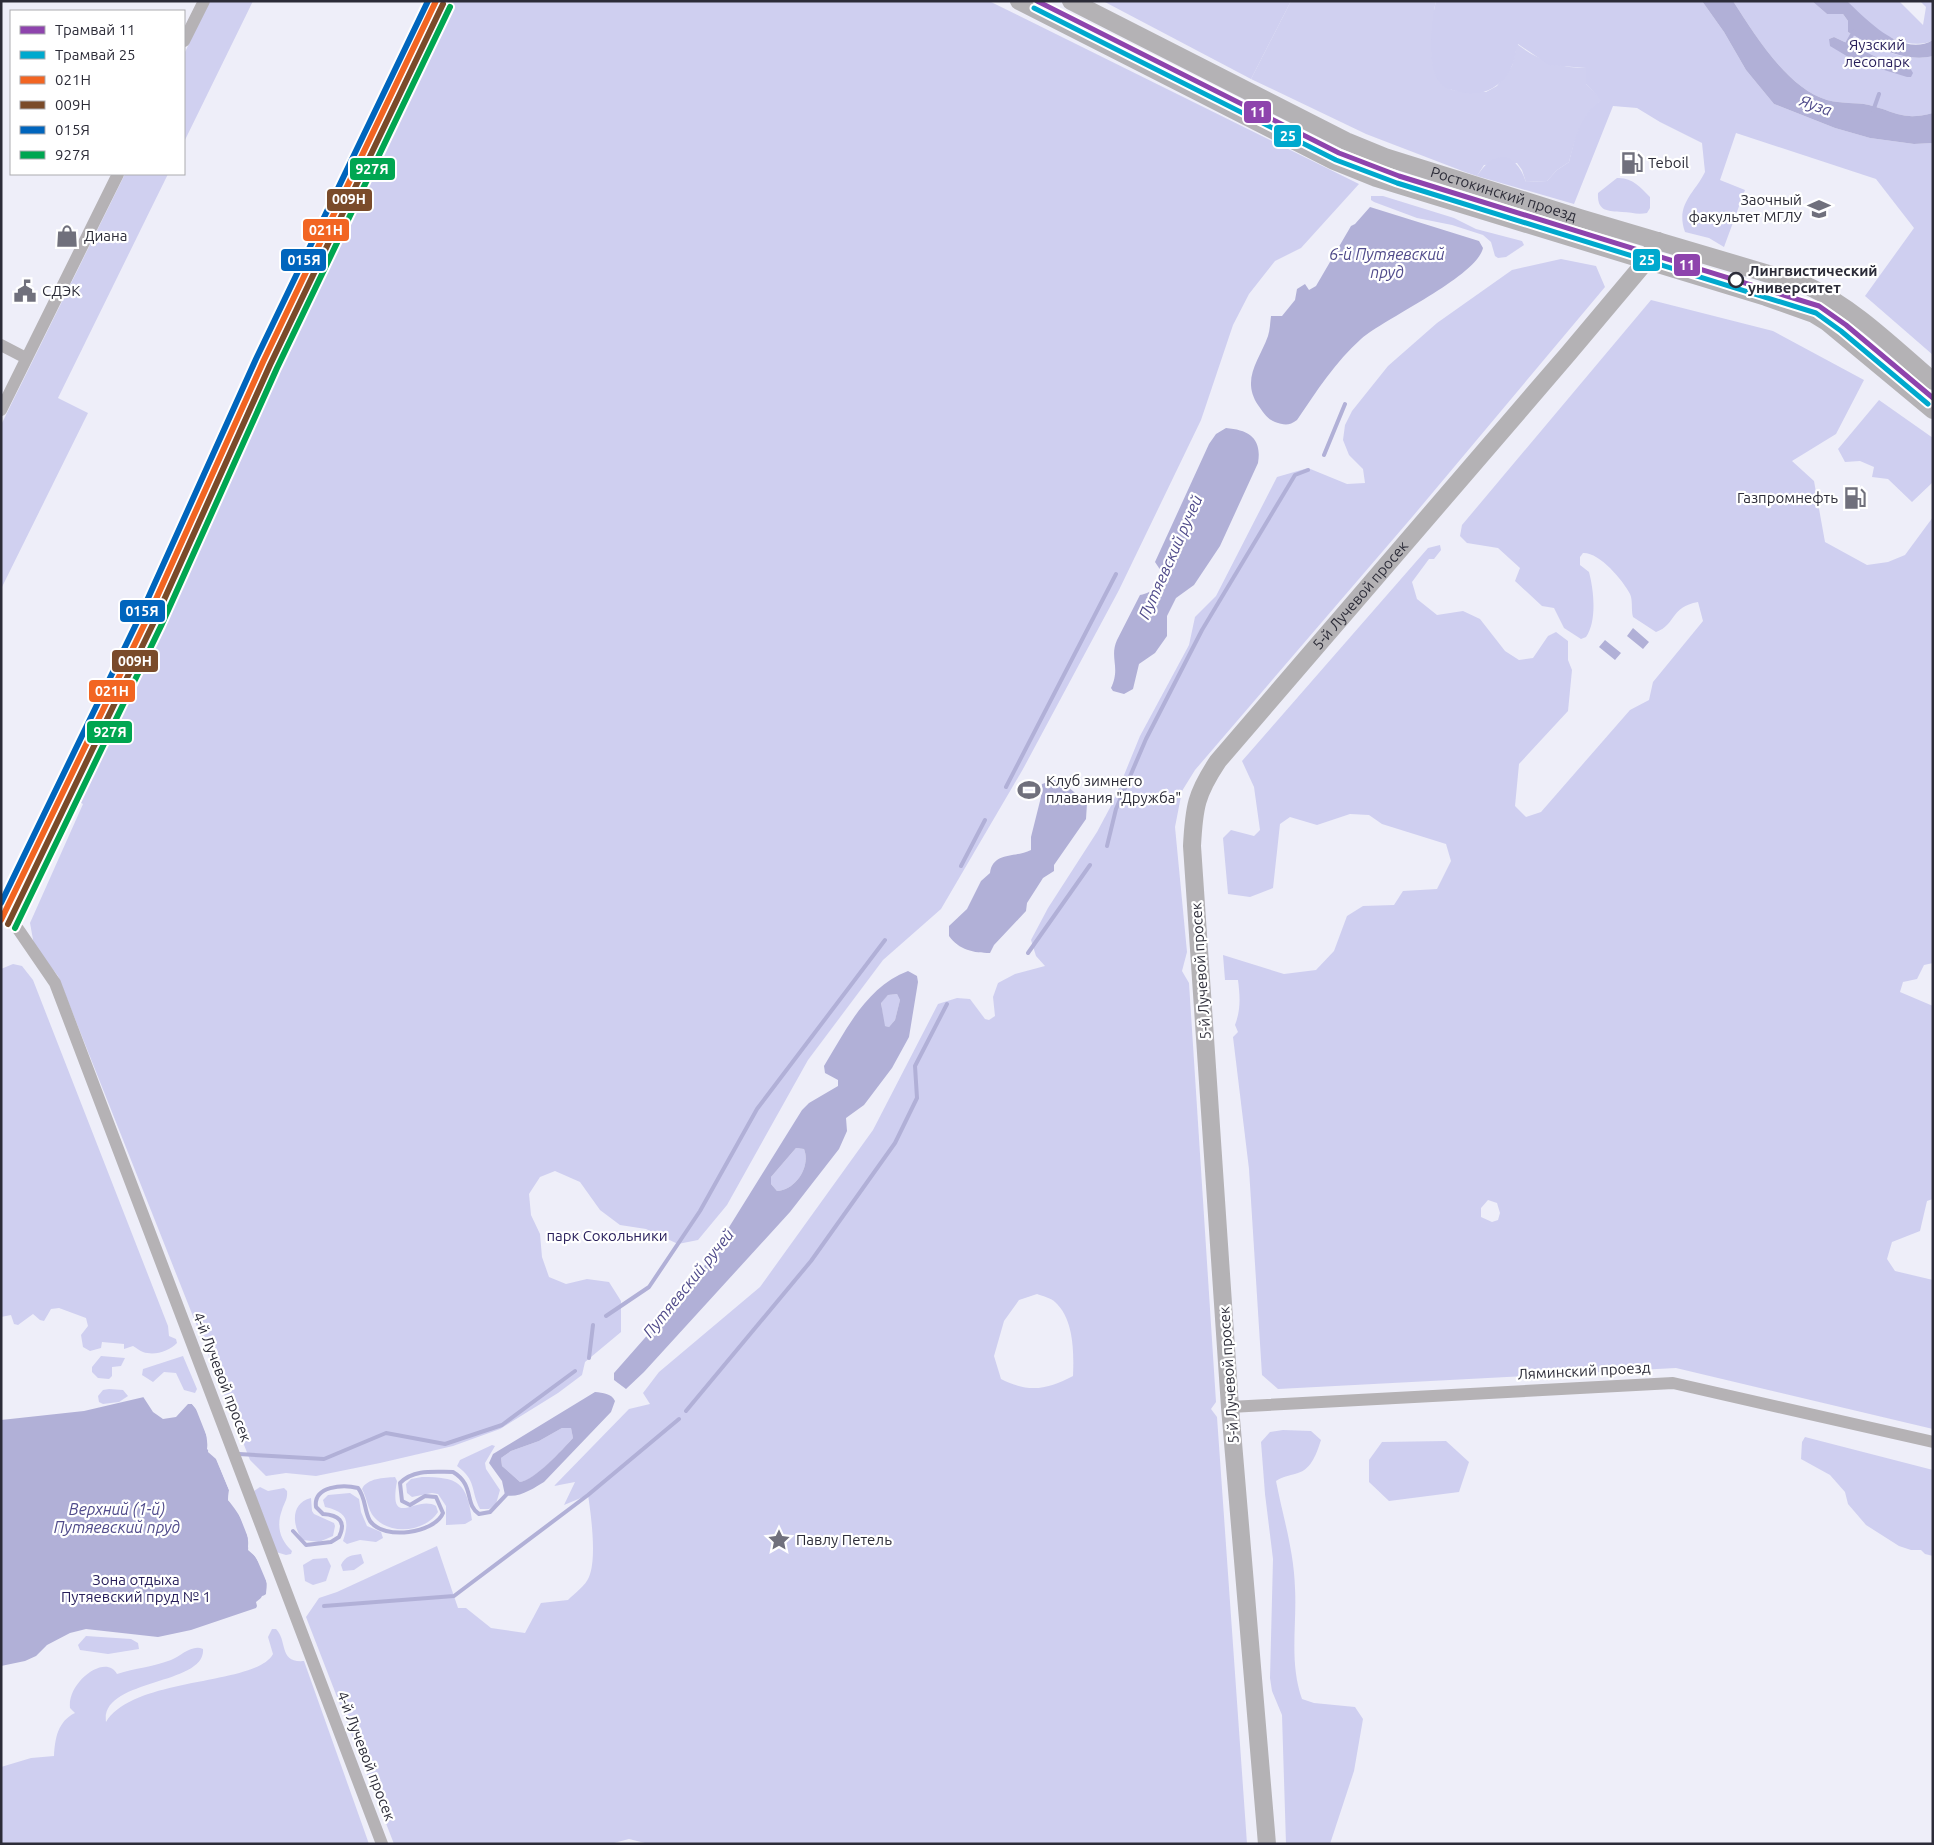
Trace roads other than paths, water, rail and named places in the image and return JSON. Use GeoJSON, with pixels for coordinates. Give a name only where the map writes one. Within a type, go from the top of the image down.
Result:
{"type":"FeatureCollection","features":[{"type":"Feature","properties":{"kind":"main road","name":"Ростокинский проезд"},"geometry":{"type":"LineString","coordinates":[[1019,1],[1334,161],[1376,178],[1766,297],[1814,314],[1841,333],[1933,410]]}},
{"type":"Feature","properties":{"kind":"main road","name":"Ростокинский проезд"},"geometry":{"type":"LineString","coordinates":[[1071,1],[1346,141],[1385,156],[1658,241],[1773,274],[1824,294],[1854,313],[1933,381]]}},
{"type":"Feature","properties":{"kind":"main road","name":"5-й Лучевой просек"},"geometry":{"type":"LineString","coordinates":[[1267,1844],[1230,1407],[1192,846],[1193,817],[1201,787],[1231,746],[1568,354],[1646,261],[1658,241]]}},
{"type":"Feature","properties":{"kind":"street"},"geometry":{"type":"LineString","coordinates":[[185,39],[204,1]]}},
{"type":"Feature","properties":{"kind":"street"},"geometry":{"type":"LineString","coordinates":[[1,410],[118,175]]}},
{"type":"Feature","properties":{"kind":"street"},"geometry":{"type":"LineString","coordinates":[[1,345],[26,358]]}},
{"type":"Feature","properties":{"kind":"street","name":"4-й Лучевой просек"},"geometry":{"type":"LineString","coordinates":[[18,929],[55,983],[382,1844]]}},
{"type":"Feature","properties":{"kind":"street","name":"Ляминский проезд"},"geometry":{"type":"LineString","coordinates":[[1230,1407],[1673,1383],[1933,1442]]}},
{"type":"Feature","properties":{"kind":"water","name":"Яуза"},"geometry":{"type":"Polygon","coordinates":[[[1702,1],[1733,1],[1773,59],[1785,72],[1812,94],[1827,100],[1869,105],[1900,115],[1914,116],[1933,113],[1933,143],[1914,144],[1870,138],[1835,128],[1774,104],[1746,70],[1724,32],[1702,1]]]}},
{"type":"Feature","properties":{"kind":"water"},"geometry":{"type":"Polygon","coordinates":[[[1812,1],[1848,2],[1876,27],[1898,41],[1922,44],[1933,40],[1933,56],[1922,58],[1900,55],[1867,43],[1848,32],[1848,21],[1843,14],[1827,14],[1812,1]]]}},
{"type":"Feature","properties":{"kind":"water"},"geometry":{"type":"Polygon","coordinates":[[[1834,37],[1887,62],[1909,66],[1913,73],[1911,77],[1907,77],[1855,61],[1830,46],[1829,39],[1834,37]]]}},
{"type":"Feature","properties":{"kind":"water","name":"6-й Путяевский пруд"},"geometry":{"type":"Polygon","coordinates":[[[1370,207],[1479,241],[1483,248],[1477,259],[1448,284],[1361,339],[1335,367],[1297,420],[1286,424],[1272,421],[1263,413],[1258,405],[1251,387],[1253,370],[1269,334],[1271,316],[1282,316],[1295,300],[1297,289],[1305,284],[1309,290],[1316,286],[1351,226],[1370,207]]]}},
{"type":"Feature","properties":{"kind":"water"},"geometry":{"type":"Polygon","coordinates":[[[1226,428],[1242,431],[1252,437],[1258,448],[1258,463],[1220,546],[1194,585],[1176,598],[1167,616],[1167,636],[1155,653],[1139,664],[1133,689],[1124,694],[1113,691],[1111,688],[1115,674],[1114,652],[1117,640],[1140,595],[1153,590],[1158,584],[1161,571],[1155,562],[1209,444],[1216,434],[1226,428]]]}},
{"type":"Feature","properties":{"kind":"water"},"geometry":{"type":"Polygon","coordinates":[[[1633,628],[1649,642],[1643,649],[1627,636],[1633,628]]]}},
{"type":"Feature","properties":{"kind":"water"},"geometry":{"type":"Polygon","coordinates":[[[1605,640],[1621,653],[1615,660],[1599,647],[1605,640]]]}},
{"type":"Feature","properties":{"kind":"water"},"geometry":{"type":"Polygon","coordinates":[[[1054,780],[1067,786],[1087,803],[1086,819],[1054,865],[1054,871],[1043,878],[1027,903],[1026,911],[994,945],[990,953],[962,948],[949,936],[949,926],[967,909],[981,881],[990,873],[996,861],[1006,856],[1031,850],[1031,837],[1041,797],[1042,784],[1054,780]]]}},
{"type":"Feature","properties":{"kind":"water"},"geometry":{"type":"Polygon","coordinates":[[[908,971],[917,976],[918,982],[909,1037],[892,1068],[864,1105],[846,1118],[847,1131],[839,1149],[790,1212],[644,1372],[626,1389],[614,1380],[614,1373],[666,1314],[708,1261],[802,1110],[809,1103],[838,1086],[838,1080],[825,1073],[824,1066],[858,1011],[880,988],[893,978],[908,971]],[[897,994],[888,995],[881,1003],[885,1026],[889,1027],[895,1020],[900,1000],[897,994]],[[796,1148],[771,1177],[771,1184],[777,1191],[784,1190],[796,1182],[804,1169],[806,1156],[804,1149],[796,1148]]]}},
{"type":"Feature","properties":{"kind":"water"},"geometry":{"type":"Polygon","coordinates":[[[595,1392],[609,1395],[615,1401],[611,1412],[544,1482],[526,1492],[515,1496],[505,1495],[502,1481],[489,1463],[493,1454],[595,1392]],[[562,1428],[539,1441],[511,1451],[501,1458],[502,1466],[520,1482],[526,1480],[548,1464],[573,1438],[571,1428],[562,1428]]]}},
{"type":"Feature","properties":{"kind":"water","name":"Верхний (1-й) Путяевский пруд"},"geometry":{"type":"Polygon","coordinates":[[[144,1397],[192,1404],[195,1408],[206,1431],[207,1449],[216,1458],[229,1490],[228,1500],[236,1510],[245,1528],[248,1547],[265,1576],[267,1582],[266,1595],[262,1596],[256,1608],[191,1630],[158,1637],[86,1629],[70,1633],[47,1645],[36,1656],[25,1661],[1,1666],[1,1420],[84,1411],[144,1397]]]}},
{"type":"Feature","properties":{"kind":"waterway"},"geometry":{"type":"LineString","coordinates":[[1847,49],[1847,44],[1854,31]]}},
{"type":"Feature","properties":{"kind":"waterway"},"geometry":{"type":"LineString","coordinates":[[1873,111],[1879,94]]}},
{"type":"Feature","properties":{"kind":"waterway"},"geometry":{"type":"LineString","coordinates":[[1324,455],[1345,404]]}},
{"type":"Feature","properties":{"kind":"waterway"},"geometry":{"type":"LineString","coordinates":[[1107,846],[1116,809],[1146,739],[1202,630],[1295,475],[1308,470]]}},
{"type":"Feature","properties":{"kind":"waterway"},"geometry":{"type":"LineString","coordinates":[[1006,787],[1116,574]]}},
{"type":"Feature","properties":{"kind":"waterway"},"geometry":{"type":"LineString","coordinates":[[961,866],[985,820]]}},
{"type":"Feature","properties":{"kind":"waterway"},"geometry":{"type":"LineString","coordinates":[[1028,953],[1090,865]]}},
{"type":"Feature","properties":{"kind":"waterway"},"geometry":{"type":"LineString","coordinates":[[606,1316],[649,1287],[700,1211],[757,1109],[885,940]]}},
{"type":"Feature","properties":{"kind":"waterway"},"geometry":{"type":"LineString","coordinates":[[686,1411],[811,1261],[895,1143],[917,1098],[915,1066],[947,1004]]}},
{"type":"Feature","properties":{"kind":"waterway"},"geometry":{"type":"LineString","coordinates":[[589,1358],[593,1325]]}},
{"type":"Feature","properties":{"kind":"waterway"},"geometry":{"type":"LineString","coordinates":[[239,1454],[324,1459],[386,1433],[445,1444],[502,1425],[575,1371]]}},
{"type":"Feature","properties":{"kind":"waterway"},"geometry":{"type":"LineString","coordinates":[[324,1606],[454,1596],[588,1495],[679,1419]]}},
{"type":"Feature","properties":{"kind":"waterway","name":"Путяевский ручей"},"geometry":{"type":"LineString","coordinates":[[293,1531],[306,1545],[331,1542],[339,1537],[342,1527],[340,1520],[337,1517],[323,1514],[316,1507],[316,1500],[319,1495],[330,1488],[345,1486],[358,1488],[370,1521],[377,1527],[397,1533],[420,1530],[430,1526],[443,1513],[436,1497],[425,1496],[410,1505],[402,1501],[400,1483],[412,1475],[425,1472],[453,1472],[464,1483],[474,1510],[479,1514],[490,1512],[509,1492]]}},
{"type":"Feature","properties":{"kind":"tram line","name":"11"},"geometry":{"type":"LineString","coordinates":[[1037,1],[1339,153],[1399,176],[1819,306],[1846,325],[1933,398]]}},
{"type":"Feature","properties":{"kind":"tram line","name":"25"},"geometry":{"type":"LineString","coordinates":[[1034,8],[1336,160],[1397,183],[1816,313],[1841,331],[1928,404]]}},
{"type":"Feature","properties":{"kind":"place","name":"Teboil"},"geometry":{"type":"Point","coordinates":[1632,163]}},
{"type":"Feature","properties":{"kind":"place","name":"Заочный факультет МГЛУ"},"geometry":{"type":"Point","coordinates":[1819,209]}},
{"type":"Feature","properties":{"kind":"place","name":"Диана"},"geometry":{"type":"Point","coordinates":[67,236]}},
{"type":"Feature","properties":{"kind":"place","name":"Лингвистический университет"},"geometry":{"type":"Point","coordinates":[1736,280]}},
{"type":"Feature","properties":{"kind":"place","name":"СДЭК"},"geometry":{"type":"Point","coordinates":[25,291]}},
{"type":"Feature","properties":{"kind":"place","name":"Газпромнефть"},"geometry":{"type":"Point","coordinates":[1855,498]}},
{"type":"Feature","properties":{"kind":"place","name":"Клуб зимнего плавания \"Дружба\""},"geometry":{"type":"Point","coordinates":[1029,790]}},
{"type":"Feature","properties":{"kind":"place","name":"Павлу Петель"},"geometry":{"type":"Point","coordinates":[779,1540]}},
{"type":"Feature","properties":{"kind":"park label","name":"Яузский лесопарк"},"geometry":{"type":"Point","coordinates":[1877,54]}},
{"type":"Feature","properties":{"kind":"park label","name":"парк Сокольники"},"geometry":{"type":"Point","coordinates":[607,1236]}},
{"type":"Feature","properties":{"kind":"park label","name":"Зона отдыха Путяевский пруд № 1"},"geometry":{"type":"Point","coordinates":[136,1588]}}]}
